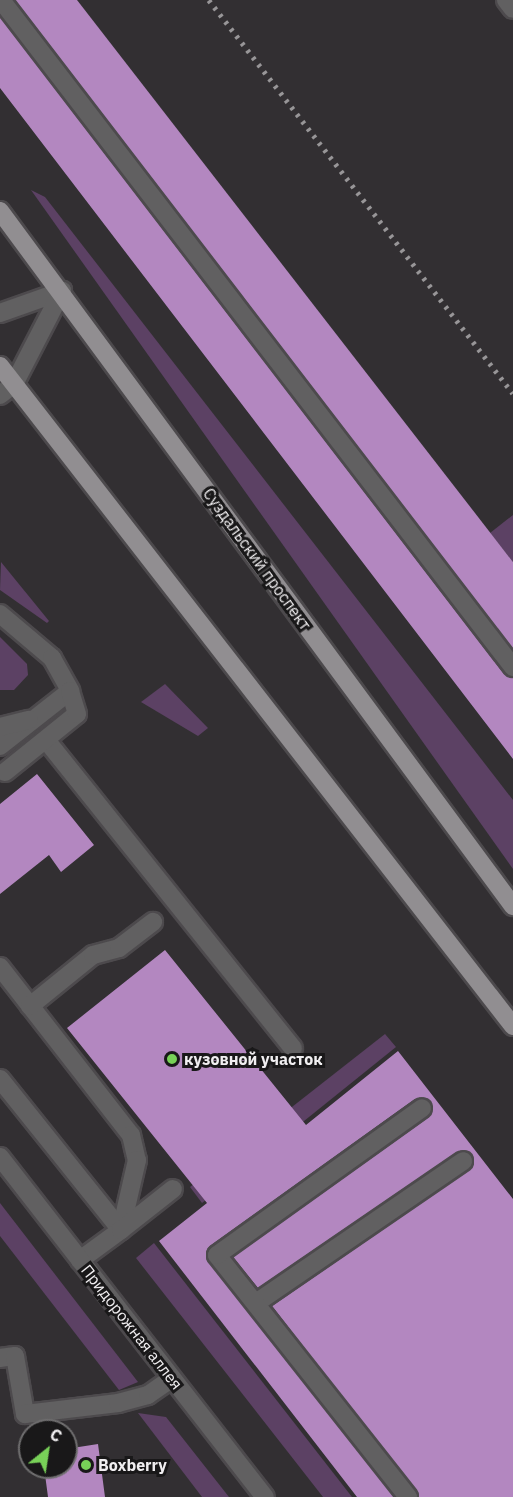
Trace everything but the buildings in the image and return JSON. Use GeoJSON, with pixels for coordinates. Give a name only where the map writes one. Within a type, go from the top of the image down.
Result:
{"type":"FeatureCollection","features":[{"type":"Feature","properties":{"kind":"main road","name":"Суздальский проспект"},"geometry":{"type":"LineString","coordinates":[[0,211],[62,291],[513,906]]}},
{"type":"Feature","properties":{"kind":"main road"},"geometry":{"type":"LineString","coordinates":[[0,366],[7,390],[513,1026]]}},
{"type":"Feature","properties":{"kind":"street"},"geometry":{"type":"LineString","coordinates":[[1,0],[513,667]]}},
{"type":"Feature","properties":{"kind":"street"},"geometry":{"type":"LineString","coordinates":[[506,0],[513,9]]}},
{"type":"Feature","properties":{"kind":"street"},"geometry":{"type":"LineString","coordinates":[[0,313],[62,291]]}},
{"type":"Feature","properties":{"kind":"street"},"geometry":{"type":"LineString","coordinates":[[7,390],[62,291]]}},
{"type":"Feature","properties":{"kind":"street"},"geometry":{"type":"LineString","coordinates":[[0,614],[52,658],[70,691],[77,714],[5,772]]}},
{"type":"Feature","properties":{"kind":"street"},"geometry":{"type":"LineString","coordinates":[[0,746],[70,691]]}},
{"type":"Feature","properties":{"kind":"street"},"geometry":{"type":"LineString","coordinates":[[0,727],[34,719]]}},
{"type":"Feature","properties":{"kind":"street"},"geometry":{"type":"LineString","coordinates":[[46,740],[293,1048]]}},
{"type":"Feature","properties":{"kind":"street"},"geometry":{"type":"LineString","coordinates":[[30,1006],[93,955],[119,948],[153,922]]}},
{"type":"Feature","properties":{"kind":"street"},"geometry":{"type":"LineString","coordinates":[[0,967],[131,1135],[137,1160],[121,1230]]}},
{"type":"Feature","properties":{"kind":"street"},"geometry":{"type":"LineString","coordinates":[[0,1079],[121,1230]]}},
{"type":"Feature","properties":{"kind":"street"},"geometry":{"type":"LineString","coordinates":[[408,1497],[217,1255],[422,1107]]}},
{"type":"Feature","properties":{"kind":"street","name":"Придорожная аллея"},"geometry":{"type":"LineString","coordinates":[[0,1157],[265,1497]]}},
{"type":"Feature","properties":{"kind":"street"},"geometry":{"type":"LineString","coordinates":[[256,1303],[463,1161]]}},
{"type":"Feature","properties":{"kind":"street"},"geometry":{"type":"LineString","coordinates":[[80,1260],[173,1189]]}},
{"type":"Feature","properties":{"kind":"street"},"geometry":{"type":"LineString","coordinates":[[0,1358],[15,1356],[25,1414],[118,1403],[148,1395],[172,1378]]}},
{"type":"Feature","properties":{"kind":"shaded area"},"geometry":{"type":"Polygon","coordinates":[[[31,190],[45,197],[513,800],[513,869],[31,190]]]}},
{"type":"Feature","properties":{"kind":"shaded area"},"geometry":{"type":"Polygon","coordinates":[[[513,515],[513,562],[490,533],[513,515]]]}},
{"type":"Feature","properties":{"kind":"shaded area"},"geometry":{"type":"Polygon","coordinates":[[[1,562],[49,621],[47,623],[0,590],[1,562]]]}},
{"type":"Feature","properties":{"kind":"shaded area"},"geometry":{"type":"Polygon","coordinates":[[[0,637],[27,664],[28,675],[14,690],[0,690],[0,637]]]}},
{"type":"Feature","properties":{"kind":"shaded area"},"geometry":{"type":"Polygon","coordinates":[[[165,684],[208,728],[198,736],[141,702],[165,684]]]}},
{"type":"Feature","properties":{"kind":"shaded area"},"geometry":{"type":"Polygon","coordinates":[[[385,1034],[396,1047],[202,1203],[190,1187],[385,1034]]]}},
{"type":"Feature","properties":{"kind":"shaded area"},"geometry":{"type":"Polygon","coordinates":[[[0,1203],[138,1382],[119,1390],[0,1236],[0,1203]]]}},
{"type":"Feature","properties":{"kind":"shaded area"},"geometry":{"type":"Polygon","coordinates":[[[154,1243],[352,1497],[323,1497],[136,1258],[154,1243]]]}},
{"type":"Feature","properties":{"kind":"shaded area"},"geometry":{"type":"Polygon","coordinates":[[[138,1413],[166,1417],[229,1497],[202,1497],[138,1413]]]}},
{"type":"Feature","properties":{"kind":"railway"},"geometry":{"type":"LineString","coordinates":[[209,0],[513,393]]}},
{"type":"Feature","properties":{"kind":"place","name":"кузовной участок"},"geometry":{"type":"Point","coordinates":[172,1059]}},
{"type":"Feature","properties":{"kind":"place","name":"Boxberry"},"geometry":{"type":"Point","coordinates":[86,1465]}}]}
